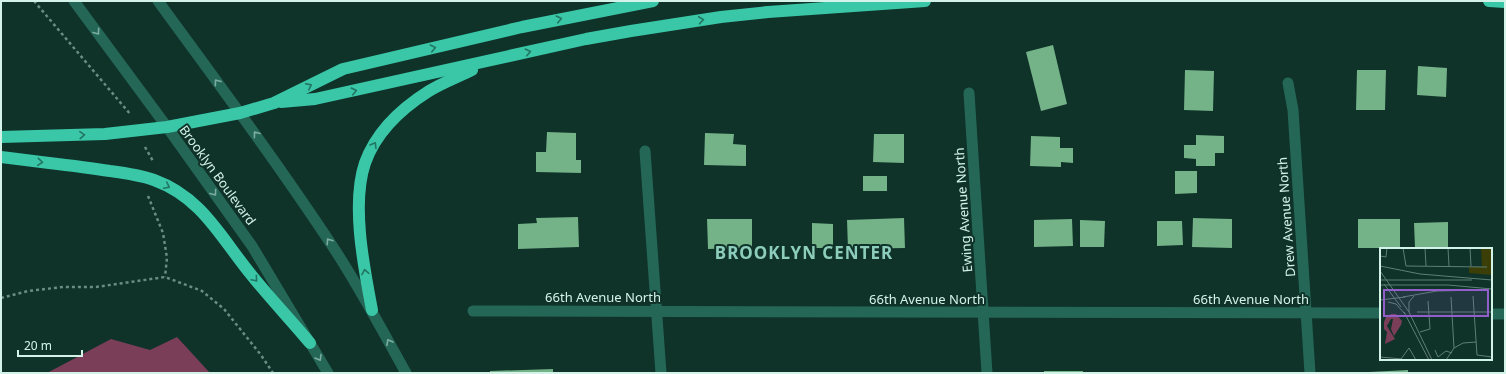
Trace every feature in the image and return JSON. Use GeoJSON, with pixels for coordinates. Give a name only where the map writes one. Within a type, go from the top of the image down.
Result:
{"type":"FeatureCollection","features":[{"type":"Feature","properties":{"kind":"highway"},"geometry":{"type":"LineString","coordinates":[[1,137],[105,134],[167,127],[240,113],[274,103],[344,69],[522,27],[652,1]]}},
{"type":"Feature","properties":{"kind":"highway"},"geometry":{"type":"LineString","coordinates":[[274,103],[315,99],[586,39],[720,17],[925,1]]}},
{"type":"Feature","properties":{"kind":"highway"},"geometry":{"type":"LineString","coordinates":[[1489,1],[1505,2]]}},
{"type":"Feature","properties":{"kind":"highway"},"geometry":{"type":"LineString","coordinates":[[372,310],[362,258],[360,198],[361,180],[365,163],[372,148],[394,118],[412,103],[429,91],[490,61]]}},
{"type":"Feature","properties":{"kind":"highway"},"geometry":{"type":"LineString","coordinates":[[1,157],[78,165],[138,175],[156,180],[175,190],[206,215],[248,271],[310,343]]}},
{"type":"Feature","properties":{"kind":"street","name":"Brooklyn Boulevard"},"geometry":{"type":"LineString","coordinates":[[74,1],[252,246],[328,373]]}},
{"type":"Feature","properties":{"kind":"street"},"geometry":{"type":"LineString","coordinates":[[158,1],[259,139],[336,251],[372,310],[406,373]]}},
{"type":"Feature","properties":{"kind":"street","name":"Drew Avenue North"},"geometry":{"type":"LineString","coordinates":[[1288,83],[1292,110],[1310,373]]}},
{"type":"Feature","properties":{"kind":"street","name":"Ewing Avenue North"},"geometry":{"type":"LineString","coordinates":[[969,93],[987,373]]}},
{"type":"Feature","properties":{"kind":"street"},"geometry":{"type":"LineString","coordinates":[[645,151],[661,373]]}},
{"type":"Feature","properties":{"kind":"street","name":"66th Avenue North"},"geometry":{"type":"LineString","coordinates":[[473,311],[1380,313]]}},
{"type":"Feature","properties":{"kind":"street"},"geometry":{"type":"LineString","coordinates":[[1492,314],[1505,314]]}},
{"type":"Feature","properties":{"kind":"path"},"geometry":{"type":"LineString","coordinates":[[1,298],[28,291],[63,287],[96,287],[165,277],[202,291],[224,309],[261,355],[273,373]]}},
{"type":"Feature","properties":{"kind":"shaded area"},"geometry":{"type":"Polygon","coordinates":[[[177,337],[210,373],[47,373],[111,339],[150,350],[177,337]]]}},
{"type":"Feature","properties":{"kind":"building"},"geometry":{"type":"Polygon","coordinates":[[[1053,45],[1067,104],[1041,111],[1026,52],[1053,45]]]}},
{"type":"Feature","properties":{"kind":"building"},"geometry":{"type":"Polygon","coordinates":[[[1418,66],[1447,68],[1446,97],[1417,95],[1418,66]]]}},
{"type":"Feature","properties":{"kind":"building"},"geometry":{"type":"Polygon","coordinates":[[[1185,70],[1214,71],[1213,111],[1184,110],[1185,70]]]}},
{"type":"Feature","properties":{"kind":"building"},"geometry":{"type":"Polygon","coordinates":[[[1357,70],[1386,70],[1385,110],[1356,110],[1357,70]]]}},
{"type":"Feature","properties":{"kind":"building"},"geometry":{"type":"Polygon","coordinates":[[[547,132],[576,133],[576,160],[581,160],[581,173],[536,172],[536,152],[546,152],[547,132]]]}},
{"type":"Feature","properties":{"kind":"building"},"geometry":{"type":"Polygon","coordinates":[[[705,133],[734,134],[733,144],[746,145],[746,166],[704,165],[705,133]]]}},
{"type":"Feature","properties":{"kind":"building"},"geometry":{"type":"Polygon","coordinates":[[[874,134],[904,134],[904,163],[873,162],[874,134]]]}},
{"type":"Feature","properties":{"kind":"building"},"geometry":{"type":"Polygon","coordinates":[[[1196,135],[1224,136],[1224,153],[1215,153],[1215,166],[1196,166],[1196,159],[1184,158],[1184,145],[1196,145],[1196,135]]]}},
{"type":"Feature","properties":{"kind":"building"},"geometry":{"type":"Polygon","coordinates":[[[1031,136],[1060,137],[1060,148],[1073,148],[1073,163],[1061,162],[1061,167],[1030,166],[1031,136]]]}},
{"type":"Feature","properties":{"kind":"building"},"geometry":{"type":"Polygon","coordinates":[[[1175,171],[1197,171],[1197,193],[1175,194],[1175,171]]]}},
{"type":"Feature","properties":{"kind":"building"},"geometry":{"type":"Polygon","coordinates":[[[863,176],[887,176],[887,191],[863,191],[863,176]]]}},
{"type":"Feature","properties":{"kind":"building"},"geometry":{"type":"Polygon","coordinates":[[[578,217],[579,247],[518,249],[518,224],[537,223],[536,218],[578,217]]]}},
{"type":"Feature","properties":{"kind":"building"},"geometry":{"type":"Polygon","coordinates":[[[904,218],[905,248],[848,249],[847,220],[904,218]]]}},
{"type":"Feature","properties":{"kind":"building"},"geometry":{"type":"Polygon","coordinates":[[[1193,218],[1232,219],[1232,248],[1192,247],[1193,218]]]}},
{"type":"Feature","properties":{"kind":"building"},"geometry":{"type":"Polygon","coordinates":[[[707,219],[752,219],[752,248],[708,249],[707,219]]]}},
{"type":"Feature","properties":{"kind":"building"},"geometry":{"type":"Polygon","coordinates":[[[1072,219],[1073,246],[1034,247],[1034,220],[1072,219]]]}},
{"type":"Feature","properties":{"kind":"building"},"geometry":{"type":"Polygon","coordinates":[[[1358,219],[1400,219],[1400,248],[1358,248],[1358,219]]]}},
{"type":"Feature","properties":{"kind":"building"},"geometry":{"type":"Polygon","coordinates":[[[1080,220],[1105,221],[1104,247],[1080,247],[1080,220]]]}},
{"type":"Feature","properties":{"kind":"building"},"geometry":{"type":"Polygon","coordinates":[[[1157,221],[1182,221],[1183,245],[1157,246],[1157,221]]]}},
{"type":"Feature","properties":{"kind":"building"},"geometry":{"type":"Polygon","coordinates":[[[1448,222],[1448,248],[1415,248],[1414,223],[1448,222]]]}},
{"type":"Feature","properties":{"kind":"building"},"geometry":{"type":"Polygon","coordinates":[[[812,223],[833,224],[833,248],[812,248],[812,223]]]}},
{"type":"Feature","properties":{"kind":"building"},"geometry":{"type":"Polygon","coordinates":[[[553,369],[553,373],[490,373],[490,371],[553,369]]]}},
{"type":"Feature","properties":{"kind":"building"},"geometry":{"type":"Polygon","coordinates":[[[1408,370],[1408,373],[1369,373],[1369,372],[1408,370]]]}},
{"type":"Feature","properties":{"kind":"building"},"geometry":{"type":"Polygon","coordinates":[[[1044,371],[1083,371],[1083,373],[1044,373],[1044,371]]]}},
{"type":"Feature","properties":{"kind":"district","name":"BROOKLYN CENTER"},"geometry":{"type":"Point","coordinates":[804,252]}}]}
